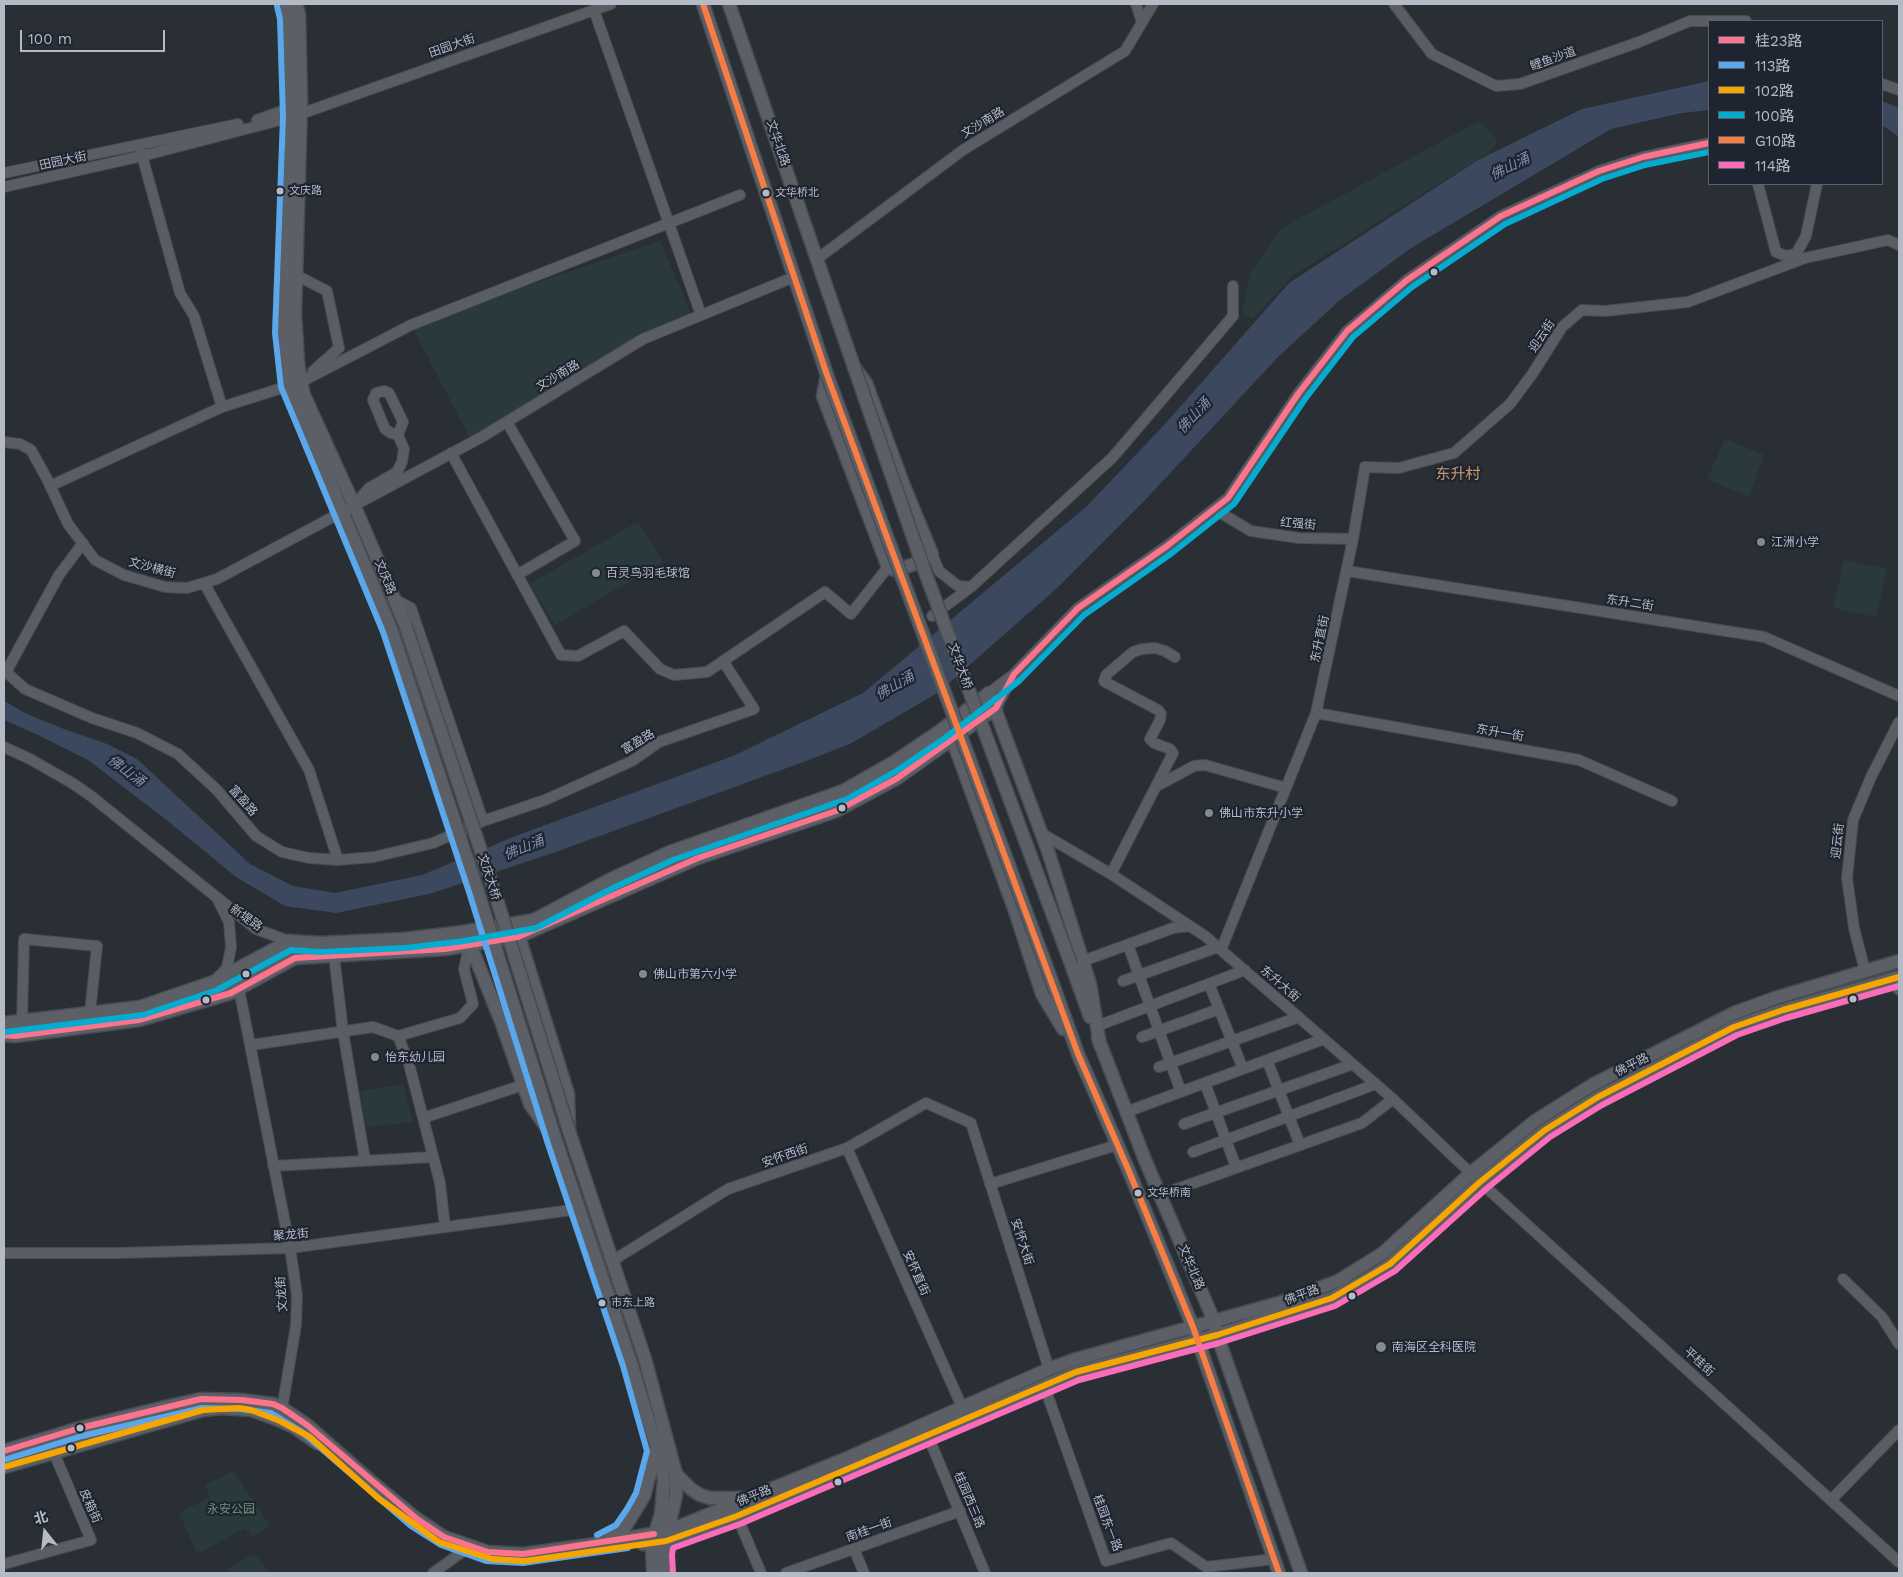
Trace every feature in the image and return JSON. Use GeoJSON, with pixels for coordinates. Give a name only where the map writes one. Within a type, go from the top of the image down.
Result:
{"type":"FeatureCollection","features":[{"type":"Feature","properties":{"kind":"main road","name":"文庆路"},"geometry":{"type":"LineString","coordinates":[[286,4],[289,18],[295,112],[295,314],[298,362],[296,383]]}},
{"type":"Feature","properties":{"kind":"main road","name":"文庆路"},"geometry":{"type":"LineString","coordinates":[[296,4],[299,14],[284,333],[296,383],[349,508],[406,624]]}},
{"type":"Feature","properties":{"kind":"main road"},"geometry":{"type":"LineString","coordinates":[[703,4],[827,375],[1078,1054],[1194,1327],[1279,1573]]}},
{"type":"Feature","properties":{"kind":"main road","name":"文华北路"},"geometry":{"type":"LineString","coordinates":[[729,4],[854,367]]}},
{"type":"Feature","properties":{"kind":"main road"},"geometry":{"type":"LineString","coordinates":[[827,375],[823,396],[888,568],[895,570],[912,565],[932,554],[904,486],[866,383],[854,367]]}},
{"type":"Feature","properties":{"kind":"main road","name":"文华大桥"},"geometry":{"type":"LineString","coordinates":[[854,367],[925,572],[1077,963]]}},
{"type":"Feature","properties":{"kind":"main road","name":"文庆路"},"geometry":{"type":"LineString","coordinates":[[349,508],[391,629]]}},
{"type":"Feature","properties":{"kind":"main road","name":"文庆大桥"},"geometry":{"type":"LineString","coordinates":[[406,624],[492,884],[569,1132]]}},
{"type":"Feature","properties":{"kind":"main road","name":"文庆大桥"},"geometry":{"type":"LineString","coordinates":[[391,629],[477,889],[556,1141]]}},
{"type":"Feature","properties":{"kind":"main road"},"geometry":{"type":"LineString","coordinates":[[989,693],[1041,833],[1077,963],[1090,984],[1100,1045]]}},
{"type":"Feature","properties":{"kind":"main road","name":"新堤路"},"geometry":{"type":"LineString","coordinates":[[288,941],[358,943],[466,932],[534,920],[609,880],[670,852],[843,792],[894,762],[947,726],[989,693]]}},
{"type":"Feature","properties":{"kind":"main road","name":"新堤路"},"geometry":{"type":"LineString","coordinates":[[4,1035],[15,1036],[139,1020],[231,993],[295,958],[444,948],[518,937],[698,858],[836,811],[896,779],[996,708]]}},
{"type":"Feature","properties":{"kind":"main road"},"geometry":{"type":"LineString","coordinates":[[947,726],[1015,911],[1042,994],[1078,1054]]}},
{"type":"Feature","properties":{"kind":"main road"},"geometry":{"type":"LineString","coordinates":[[516,923],[518,937],[568,1094],[569,1132],[645,1359],[676,1474],[676,1495],[663,1554],[664,1573]]}},
{"type":"Feature","properties":{"kind":"main road"},"geometry":{"type":"LineString","coordinates":[[4,1023],[140,1007],[213,982],[288,941],[295,958]]}},
{"type":"Feature","properties":{"kind":"main road"},"geometry":{"type":"LineString","coordinates":[[470,944],[502,1024],[530,1104],[556,1141],[661,1462],[664,1480],[660,1514],[653,1539],[653,1573]]}},
{"type":"Feature","properties":{"kind":"main road","name":"佛平路"},"geometry":{"type":"LineString","coordinates":[[667,1536],[750,1498],[846,1459],[1072,1360],[1279,1303],[1324,1287],[1359,1270],[1383,1253],[1470,1173],[1535,1121],[1592,1085],[1734,1013],[1775,998],[1899,961]]}},
{"type":"Feature","properties":{"kind":"main road","name":"文华北路"},"geometry":{"type":"LineString","coordinates":[[1077,963],[1100,1045],[1160,1195],[1214,1321],[1217,1335],[1301,1573]]}},
{"type":"Feature","properties":{"kind":"main road"},"geometry":{"type":"LineString","coordinates":[[234,971],[239,989]]}},
{"type":"Feature","properties":{"kind":"main road","name":"佛平路"},"geometry":{"type":"LineString","coordinates":[[653,1539],[737,1516],[1076,1372],[1198,1341],[1332,1298],[1390,1264],[1480,1182],[1545,1130],[1598,1097],[1734,1027],[1783,1010],[1895,978]]}},
{"type":"Feature","properties":{"kind":"main road"},"geometry":{"type":"LineString","coordinates":[[4,1451],[80,1428],[201,1399],[242,1400],[273,1404],[308,1425],[373,1483],[417,1519],[444,1537],[488,1552],[523,1554],[601,1543],[653,1539]]}},
{"type":"Feature","properties":{"kind":"main road"},"geometry":{"type":"LineString","coordinates":[[4,1467],[203,1410],[239,1408],[251,1410],[280,1421],[310,1437],[378,1498],[439,1542],[492,1559],[525,1561],[653,1539]]}},
{"type":"Feature","properties":{"kind":"main road"},"geometry":{"type":"LineString","coordinates":[[601,1543],[622,1532],[637,1508],[649,1484],[656,1451]]}},
{"type":"Feature","properties":{"kind":"main road"},"geometry":{"type":"LineString","coordinates":[[676,1474],[700,1495],[710,1498],[750,1498]]}},
{"type":"Feature","properties":{"kind":"street","name":"田园大街"},"geometry":{"type":"LineString","coordinates":[[4,186],[142,156],[295,112],[611,4]]}},
{"type":"Feature","properties":{"kind":"street"},"geometry":{"type":"LineString","coordinates":[[1136,4],[1142,22]]}},
{"type":"Feature","properties":{"kind":"street","name":"文沙南路"},"geometry":{"type":"LineString","coordinates":[[816,259],[963,150],[1125,51],[1153,4]]}},
{"type":"Feature","properties":{"kind":"street","name":"鲤鱼沙道"},"geometry":{"type":"LineString","coordinates":[[1394,4],[1432,54],[1496,86],[1520,84],[1639,42],[1690,21],[1708,21]]}},
{"type":"Feature","properties":{"kind":"street"},"geometry":{"type":"LineString","coordinates":[[594,10],[701,315]]}},
{"type":"Feature","properties":{"kind":"street"},"geometry":{"type":"LineString","coordinates":[[1883,84],[1899,90]]}},
{"type":"Feature","properties":{"kind":"street","name":"田园大街"},"geometry":{"type":"LineString","coordinates":[[4,172],[295,112]]}},
{"type":"Feature","properties":{"kind":"street","name":"新堤路"},"geometry":{"type":"LineString","coordinates":[[989,693],[1014,674],[1078,608],[1167,546],[1228,498],[1298,394],[1347,330],[1407,280],[1501,216],[1599,171],[1643,157],[1708,143]]}},
{"type":"Feature","properties":{"kind":"street"},"geometry":{"type":"LineString","coordinates":[[139,144],[180,293],[194,316],[222,407]]}},
{"type":"Feature","properties":{"kind":"street"},"geometry":{"type":"LineString","coordinates":[[1758,185],[1776,252],[1786,256],[1796,254],[1806,236],[1817,185]]}},
{"type":"Feature","properties":{"kind":"street"},"geometry":{"type":"LineString","coordinates":[[50,486],[222,407],[296,383],[411,325],[740,195]]}},
{"type":"Feature","properties":{"kind":"street","name":"迎云街"},"geometry":{"type":"LineString","coordinates":[[1353,539],[1365,467],[1399,468],[1454,453],[1510,404],[1533,373],[1562,327],[1582,310],[1604,310],[1688,302],[1805,258],[1888,240],[1899,245]]}},
{"type":"Feature","properties":{"kind":"street"},"geometry":{"type":"LineString","coordinates":[[296,275],[327,291],[339,348],[296,383]]}},
{"type":"Feature","properties":{"kind":"street","name":"文沙南路"},"geometry":{"type":"LineString","coordinates":[[349,508],[507,422],[642,339],[794,277]]}},
{"type":"Feature","properties":{"kind":"street"},"geometry":{"type":"LineString","coordinates":[[932,616],[971,587],[1114,456],[1233,316],[1234,286]]}},
{"type":"Feature","properties":{"kind":"street"},"geometry":{"type":"LineString","coordinates":[[507,422],[576,540],[517,575]]}},
{"type":"Feature","properties":{"kind":"street"},"geometry":{"type":"LineString","coordinates":[[349,508],[369,488],[397,472],[402,462],[404,449],[398,434]]}},
{"type":"Feature","properties":{"kind":"street","name":"文沙横街"},"geometry":{"type":"LineString","coordinates":[[4,442],[20,444],[31,450],[68,524],[95,560],[124,575],[172,587],[186,588],[217,579],[349,508]]}},
{"type":"Feature","properties":{"kind":"street"},"geometry":{"type":"LineString","coordinates":[[451,453],[561,655],[578,656],[624,630],[660,669],[674,675],[707,672],[825,592],[852,614],[888,568]]}},
{"type":"Feature","properties":{"kind":"street","name":"红强街"},"geometry":{"type":"LineString","coordinates":[[1214,509],[1251,531],[1299,538],[1353,539]]}},
{"type":"Feature","properties":{"kind":"street"},"geometry":{"type":"LineString","coordinates":[[1347,571],[1353,539]]}},
{"type":"Feature","properties":{"kind":"street"},"geometry":{"type":"LineString","coordinates":[[5,671],[59,575],[83,543]]}},
{"type":"Feature","properties":{"kind":"street"},"geometry":{"type":"LineString","coordinates":[[932,554],[939,571],[958,586],[971,587]]}},
{"type":"Feature","properties":{"kind":"street","name":"东升二街"},"geometry":{"type":"LineString","coordinates":[[1347,571],[1764,637],[1899,696]]}},
{"type":"Feature","properties":{"kind":"street","name":"东升直街"},"geometry":{"type":"LineString","coordinates":[[1220,948],[1316,712],[1347,571]]}},
{"type":"Feature","properties":{"kind":"street"},"geometry":{"type":"LineString","coordinates":[[204,583],[308,770],[338,860]]}},
{"type":"Feature","properties":{"kind":"street"},"geometry":{"type":"LineString","coordinates":[[394,599],[411,608],[483,821]]}},
{"type":"Feature","properties":{"kind":"street"},"geometry":{"type":"LineString","coordinates":[[1111,874],[1173,752],[1154,743],[1150,739],[1160,720],[1161,714],[1158,710],[1104,681],[1106,675],[1133,652],[1155,648],[1175,657]]}},
{"type":"Feature","properties":{"kind":"street","name":"富盈路"},"geometry":{"type":"LineString","coordinates":[[5,671],[25,688],[92,718],[137,733],[178,754],[217,790],[256,836],[282,852],[309,858],[338,860],[374,857],[433,843],[483,821],[545,800],[632,761],[659,742],[754,709],[723,661]]}},
{"type":"Feature","properties":{"kind":"street","name":"新堤路"},"geometry":{"type":"LineString","coordinates":[[996,708],[1014,674]]}},
{"type":"Feature","properties":{"kind":"street","name":"东升一街"},"geometry":{"type":"LineString","coordinates":[[1316,712],[1579,760],[1672,801]]}},
{"type":"Feature","properties":{"kind":"street","name":"迎云街"},"geometry":{"type":"LineString","coordinates":[[1865,971],[1854,928],[1847,878],[1853,820],[1871,777],[1899,722]]}},
{"type":"Feature","properties":{"kind":"street","name":"新堤路"},"geometry":{"type":"LineString","coordinates":[[4,747],[30,759],[85,792],[256,929],[288,941]]}},
{"type":"Feature","properties":{"kind":"street"},"geometry":{"type":"LineString","coordinates":[[1156,786],[1194,766],[1205,765],[1286,788]]}},
{"type":"Feature","properties":{"kind":"street","name":"东升大街"},"geometry":{"type":"LineString","coordinates":[[1041,833],[1111,874],[1220,948],[1393,1099],[1480,1182]]}},
{"type":"Feature","properties":{"kind":"street"},"geometry":{"type":"LineString","coordinates":[[213,982],[227,968],[231,947],[229,922],[217,897]]}},
{"type":"Feature","properties":{"kind":"street"},"geometry":{"type":"LineString","coordinates":[[1077,963],[1173,928],[1190,926]]}},
{"type":"Feature","properties":{"kind":"street"},"geometry":{"type":"LineString","coordinates":[[251,1045],[373,1027],[398,1036],[460,1018],[473,1004],[464,969],[470,944],[466,932]]}},
{"type":"Feature","properties":{"kind":"street"},"geometry":{"type":"LineString","coordinates":[[22,1022],[24,939],[97,946],[90,1013]]}},
{"type":"Feature","properties":{"kind":"street"},"geometry":{"type":"LineString","coordinates":[[1128,945],[1181,1092]]}},
{"type":"Feature","properties":{"kind":"street"},"geometry":{"type":"LineString","coordinates":[[1123,981],[1220,948]]}},
{"type":"Feature","properties":{"kind":"street"},"geometry":{"type":"LineString","coordinates":[[334,956],[343,1032],[365,1160]]}},
{"type":"Feature","properties":{"kind":"street"},"geometry":{"type":"LineString","coordinates":[[1097,1026],[1244,970]]}},
{"type":"Feature","properties":{"kind":"street"},"geometry":{"type":"LineString","coordinates":[[1895,978],[1899,990]]}},
{"type":"Feature","properties":{"kind":"street"},"geometry":{"type":"LineString","coordinates":[[1209,984],[1243,1069]]}},
{"type":"Feature","properties":{"kind":"street","name":"文龙街"},"geometry":{"type":"LineString","coordinates":[[239,989],[290,1248],[296,1295],[296,1325],[280,1421]]}},
{"type":"Feature","properties":{"kind":"street"},"geometry":{"type":"LineString","coordinates":[[1142,1037],[1219,1009]]}},
{"type":"Feature","properties":{"kind":"street"},"geometry":{"type":"LineString","coordinates":[[1159,1067],[1299,1017]]}},
{"type":"Feature","properties":{"kind":"street"},"geometry":{"type":"LineString","coordinates":[[398,1036],[409,1064],[440,1183],[445,1227]]}},
{"type":"Feature","properties":{"kind":"street"},"geometry":{"type":"LineString","coordinates":[[1126,1112],[1324,1039]]}},
{"type":"Feature","properties":{"kind":"street"},"geometry":{"type":"LineString","coordinates":[[1267,1060],[1300,1145]]}},
{"type":"Feature","properties":{"kind":"street"},"geometry":{"type":"LineString","coordinates":[[1184,1124],[1353,1064]]}},
{"type":"Feature","properties":{"kind":"street"},"geometry":{"type":"LineString","coordinates":[[1205,1083],[1236,1167]]}},
{"type":"Feature","properties":{"kind":"street"},"geometry":{"type":"LineString","coordinates":[[1193,1152],[1376,1084]]}},
{"type":"Feature","properties":{"kind":"street"},"geometry":{"type":"LineString","coordinates":[[423,1118],[523,1085]]}},
{"type":"Feature","properties":{"kind":"street"},"geometry":{"type":"LineString","coordinates":[[1160,1195],[1362,1123],[1393,1099]]}},
{"type":"Feature","properties":{"kind":"street","name":"安怀西街"},"geometry":{"type":"LineString","coordinates":[[612,1261],[728,1189],[847,1148],[926,1103],[971,1123]]}},
{"type":"Feature","properties":{"kind":"street","name":"安怀大街"},"geometry":{"type":"LineString","coordinates":[[971,1123],[1049,1369]]}},
{"type":"Feature","properties":{"kind":"street"},"geometry":{"type":"LineString","coordinates":[[990,1184],[1118,1145]]}},
{"type":"Feature","properties":{"kind":"street","name":"安怀直街"},"geometry":{"type":"LineString","coordinates":[[847,1148],[962,1407]]}},
{"type":"Feature","properties":{"kind":"street"},"geometry":{"type":"LineString","coordinates":[[273,1166],[433,1156]]}},
{"type":"Feature","properties":{"kind":"street","name":"平桂街"},"geometry":{"type":"LineString","coordinates":[[1480,1182],[1899,1562]]}},
{"type":"Feature","properties":{"kind":"street","name":"聚龙街"},"geometry":{"type":"LineString","coordinates":[[4,1253],[119,1253],[290,1248],[579,1209]]}},
{"type":"Feature","properties":{"kind":"street"},"geometry":{"type":"LineString","coordinates":[[1843,1279],[1882,1317],[1899,1344]]}},
{"type":"Feature","properties":{"kind":"street","name":"桂园东一路"},"geometry":{"type":"LineString","coordinates":[[1044,1386],[1106,1561],[1172,1543],[1206,1567],[1274,1559]]}},
{"type":"Feature","properties":{"kind":"street"},"geometry":{"type":"LineString","coordinates":[[1831,1500],[1899,1430]]}},
{"type":"Feature","properties":{"kind":"street","name":"桂园西三路"},"geometry":{"type":"LineString","coordinates":[[928,1436],[986,1573]]}},
{"type":"Feature","properties":{"kind":"street","name":"皮箱街"},"geometry":{"type":"LineString","coordinates":[[4,1564],[92,1540],[54,1453]]}},
{"type":"Feature","properties":{"kind":"street","name":"南桂一街"},"geometry":{"type":"LineString","coordinates":[[786,1573],[960,1510]]}},
{"type":"Feature","properties":{"kind":"street"},"geometry":{"type":"LineString","coordinates":[[737,1516],[762,1573]]}},
{"type":"Feature","properties":{"kind":"street"},"geometry":{"type":"LineString","coordinates":[[854,1549],[864,1573]]}},
{"type":"Feature","properties":{"kind":"street"},"geometry":{"type":"LineString","coordinates":[[433,1573],[464,1550]]}},
{"type":"Feature","properties":{"kind":"green space"},"geometry":{"type":"Polygon","coordinates":[[[1479,121],[1498,141],[1491,151],[1292,276],[1253,319],[1242,312],[1251,272],[1282,228],[1479,121]]]}},
{"type":"Feature","properties":{"kind":"green space"},"geometry":{"type":"Polygon","coordinates":[[[660,241],[693,318],[643,339],[472,442],[411,325],[660,241]]]}},
{"type":"Feature","properties":{"kind":"green space"},"geometry":{"type":"Polygon","coordinates":[[[1725,439],[1764,455],[1749,497],[1707,479],[1725,439]]]}},
{"type":"Feature","properties":{"kind":"green space","name":"百灵鸟羽毛球馆"},"geometry":{"type":"Polygon","coordinates":[[[638,522],[663,562],[555,625],[529,584],[638,522]]]}},
{"type":"Feature","properties":{"kind":"green space"},"geometry":{"type":"Polygon","coordinates":[[[1844,560],[1887,569],[1876,617],[1833,608],[1844,560]]]}},
{"type":"Feature","properties":{"kind":"green space"},"geometry":{"type":"Polygon","coordinates":[[[403,1084],[413,1122],[366,1127],[360,1091],[403,1084]]]}},
{"type":"Feature","properties":{"kind":"green space","name":"永安公园"},"geometry":{"type":"Polygon","coordinates":[[[234,1471],[270,1526],[252,1537],[245,1528],[197,1554],[179,1513],[210,1497],[205,1485],[234,1471]]]}},
{"type":"Feature","properties":{"kind":"green space"},"geometry":{"type":"Polygon","coordinates":[[[254,1553],[269,1573],[231,1573],[228,1569],[254,1553]]]}},
{"type":"Feature","properties":{"kind":"water","name":"佛山涌"},"geometry":{"type":"Polygon","coordinates":[[[1708,81],[1708,110],[1682,113],[1611,129],[1411,248],[1340,300],[1278,357],[1147,498],[1057,588],[939,692],[850,744],[550,854],[429,894],[336,913],[285,906],[236,877],[164,818],[88,760],[4,720],[4,701],[27,714],[107,744],[137,759],[250,864],[293,886],[335,893],[422,875],[513,837],[733,756],[863,693],[1087,506],[1166,423],[1289,283],[1478,160],[1582,109],[1708,81]]]}},
{"type":"Feature","properties":{"kind":"water"},"geometry":{"type":"Polygon","coordinates":[[[1883,101],[1899,108],[1899,137],[1883,126],[1883,101]]]}},
{"type":"Feature","properties":{"kind":"transit line","name":"G10路"},"geometry":{"type":"LineString","coordinates":[[703,4],[827,375],[1078,1054],[1193,1327],[1279,1573]]}},
{"type":"Feature","properties":{"kind":"transit line","name":"113路"},"geometry":{"type":"LineString","coordinates":[[277,6],[280,19],[283,117],[275,333],[281,387],[383,632],[469,892],[548,1144],[623,1366],[647,1451],[636,1493],[627,1509],[616,1525],[597,1535]]}},
{"type":"Feature","properties":{"kind":"transit line","name":"桂23路"},"geometry":{"type":"LineString","coordinates":[[4,1035],[15,1036],[139,1020],[231,993],[295,958],[445,949],[518,937],[698,858],[836,811],[896,779],[996,708],[1014,674],[1078,608],[1167,546],[1228,498],[1298,394],[1347,331],[1407,280],[1501,216],[1599,171],[1643,157],[1708,143]]}},
{"type":"Feature","properties":{"kind":"transit line","name":"100路"},"geometry":{"type":"LineString","coordinates":[[5,1032],[143,1015],[217,990],[291,950],[320,952],[405,948],[464,941],[536,928],[613,888],[673,860],[847,799],[898,770],[945,738],[1019,681],[1084,615],[1172,553],[1234,504],[1305,399],[1353,337],[1412,287],[1505,224],[1602,179],[1645,165],[1708,152]]}},
{"type":"Feature","properties":{"kind":"transit line","name":"102路"},"geometry":{"type":"LineString","coordinates":[[4,1467],[203,1410],[239,1408],[251,1410],[280,1421],[310,1437],[378,1498],[439,1542],[492,1559],[525,1561],[666,1541],[737,1516],[1076,1372],[1217,1335],[1332,1298],[1390,1264],[1480,1182],[1545,1130],[1598,1097],[1734,1027],[1783,1010],[1899,977]]}},
{"type":"Feature","properties":{"kind":"transit line","name":"114路"},"geometry":{"type":"LineString","coordinates":[[673,1573],[673,1548],[740,1524],[1079,1380],[1219,1343],[1335,1306],[1395,1271],[1486,1189],[1550,1137],[1602,1105],[1737,1035],[1786,1018],[1899,986]]}},
{"type":"Feature","properties":{"kind":"transit line","name":"桂23路"},"geometry":{"type":"LineString","coordinates":[[4,1451],[80,1428],[201,1399],[242,1400],[273,1404],[282,1408],[307,1425],[417,1519],[444,1537],[488,1552],[523,1554],[654,1534]]}},
{"type":"Feature","properties":{"kind":"transit line","name":"113路"},"geometry":{"type":"LineString","coordinates":[[7,1459],[82,1436],[202,1408],[241,1409],[271,1413],[302,1432],[411,1526],[441,1545],[486,1561],[523,1563],[628,1548]]}},
{"type":"Feature","properties":{"kind":"place","name":"文庆路"},"geometry":{"type":"Point","coordinates":[280,191]}},
{"type":"Feature","properties":{"kind":"place","name":"文华桥北"},"geometry":{"type":"Point","coordinates":[766,193]}},
{"type":"Feature","properties":{"kind":"place","name":"江洲小学"},"geometry":{"type":"Point","coordinates":[1761,542]}},
{"type":"Feature","properties":{"kind":"place","name":"百灵鸟羽毛球馆"},"geometry":{"type":"Point","coordinates":[596,573]}},
{"type":"Feature","properties":{"kind":"place","name":"佛山市东升小学"},"geometry":{"type":"Point","coordinates":[1209,813]}},
{"type":"Feature","properties":{"kind":"place","name":"佛山市第六小学"},"geometry":{"type":"Point","coordinates":[643,974]}},
{"type":"Feature","properties":{"kind":"place","name":"怡东幼儿园"},"geometry":{"type":"Point","coordinates":[375,1057]}},
{"type":"Feature","properties":{"kind":"place","name":"文华桥南"},"geometry":{"type":"Point","coordinates":[1138,1193]}},
{"type":"Feature","properties":{"kind":"place","name":"市东上路"},"geometry":{"type":"Point","coordinates":[602,1303]}},
{"type":"Feature","properties":{"kind":"place","name":"南海区全科医院"},"geometry":{"type":"Point","coordinates":[1381,1347]}},
{"type":"Feature","properties":{"kind":"district","name":"东升村"},"geometry":{"type":"Point","coordinates":[1458,475]}}]}
